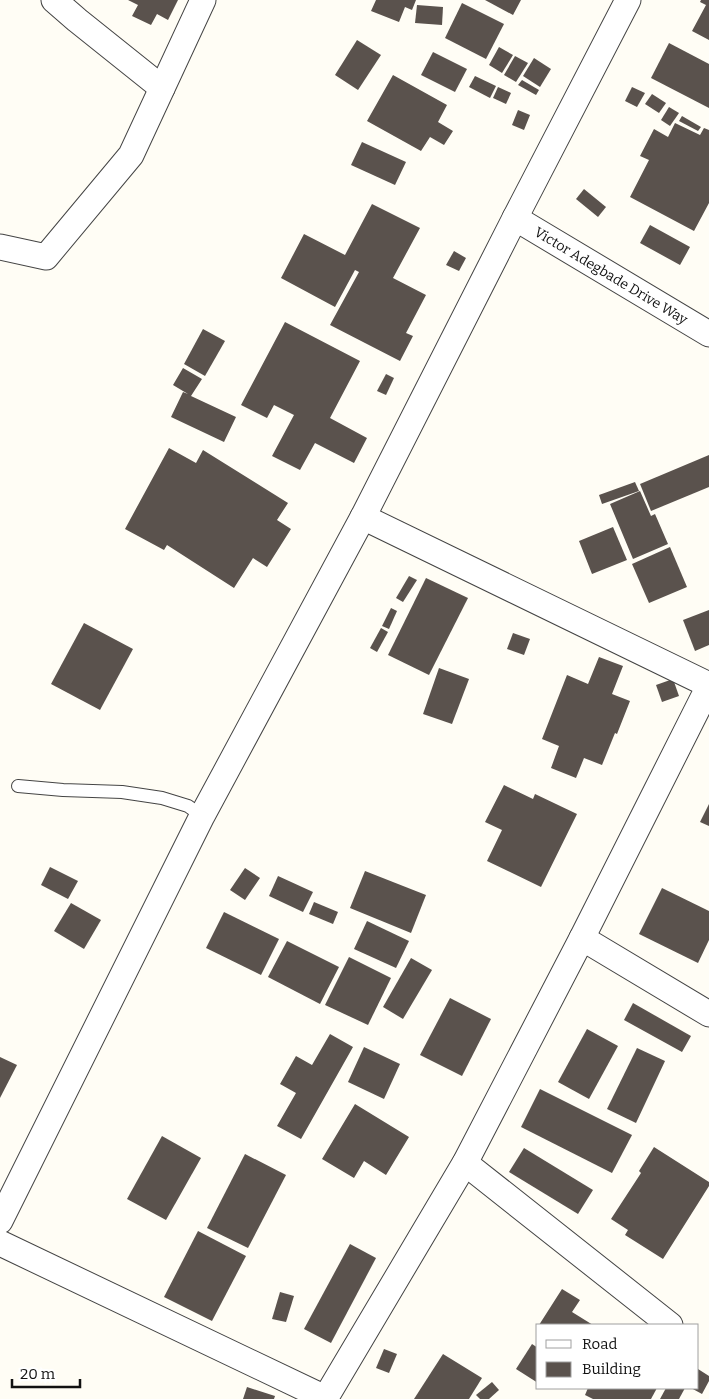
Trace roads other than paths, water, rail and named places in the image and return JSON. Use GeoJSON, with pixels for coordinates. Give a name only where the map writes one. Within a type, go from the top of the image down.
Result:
{"type":"FeatureCollection","features":[{"type":"Feature","properties":{"kind":"street"},"geometry":{"type":"LineString","coordinates":[[54,0],[162,88]]}},
{"type":"Feature","properties":{"kind":"street"},"geometry":{"type":"LineString","coordinates":[[0,246],[46,257],[131,154],[203,0]]}},
{"type":"Feature","properties":{"kind":"street"},"geometry":{"type":"LineString","coordinates":[[0,1221],[202,816],[363,517],[628,0]]}},
{"type":"Feature","properties":{"kind":"street","name":"Victor Adegbade Drive Way"},"geometry":{"type":"LineString","coordinates":[[515,218],[709,334]]}},
{"type":"Feature","properties":{"kind":"street"},"geometry":{"type":"LineString","coordinates":[[0,1243],[325,1399],[465,1163],[582,938],[709,685],[363,517]]}},
{"type":"Feature","properties":{"kind":"street"},"geometry":{"type":"LineString","coordinates":[[582,938],[709,1014]]}},
{"type":"Feature","properties":{"kind":"street"},"geometry":{"type":"LineString","coordinates":[[465,1163],[669,1324]]}},
{"type":"Feature","properties":{"kind":"lane"},"geometry":{"type":"LineString","coordinates":[[18,786],[122,792],[162,798],[188,806],[202,816]]}}]}
